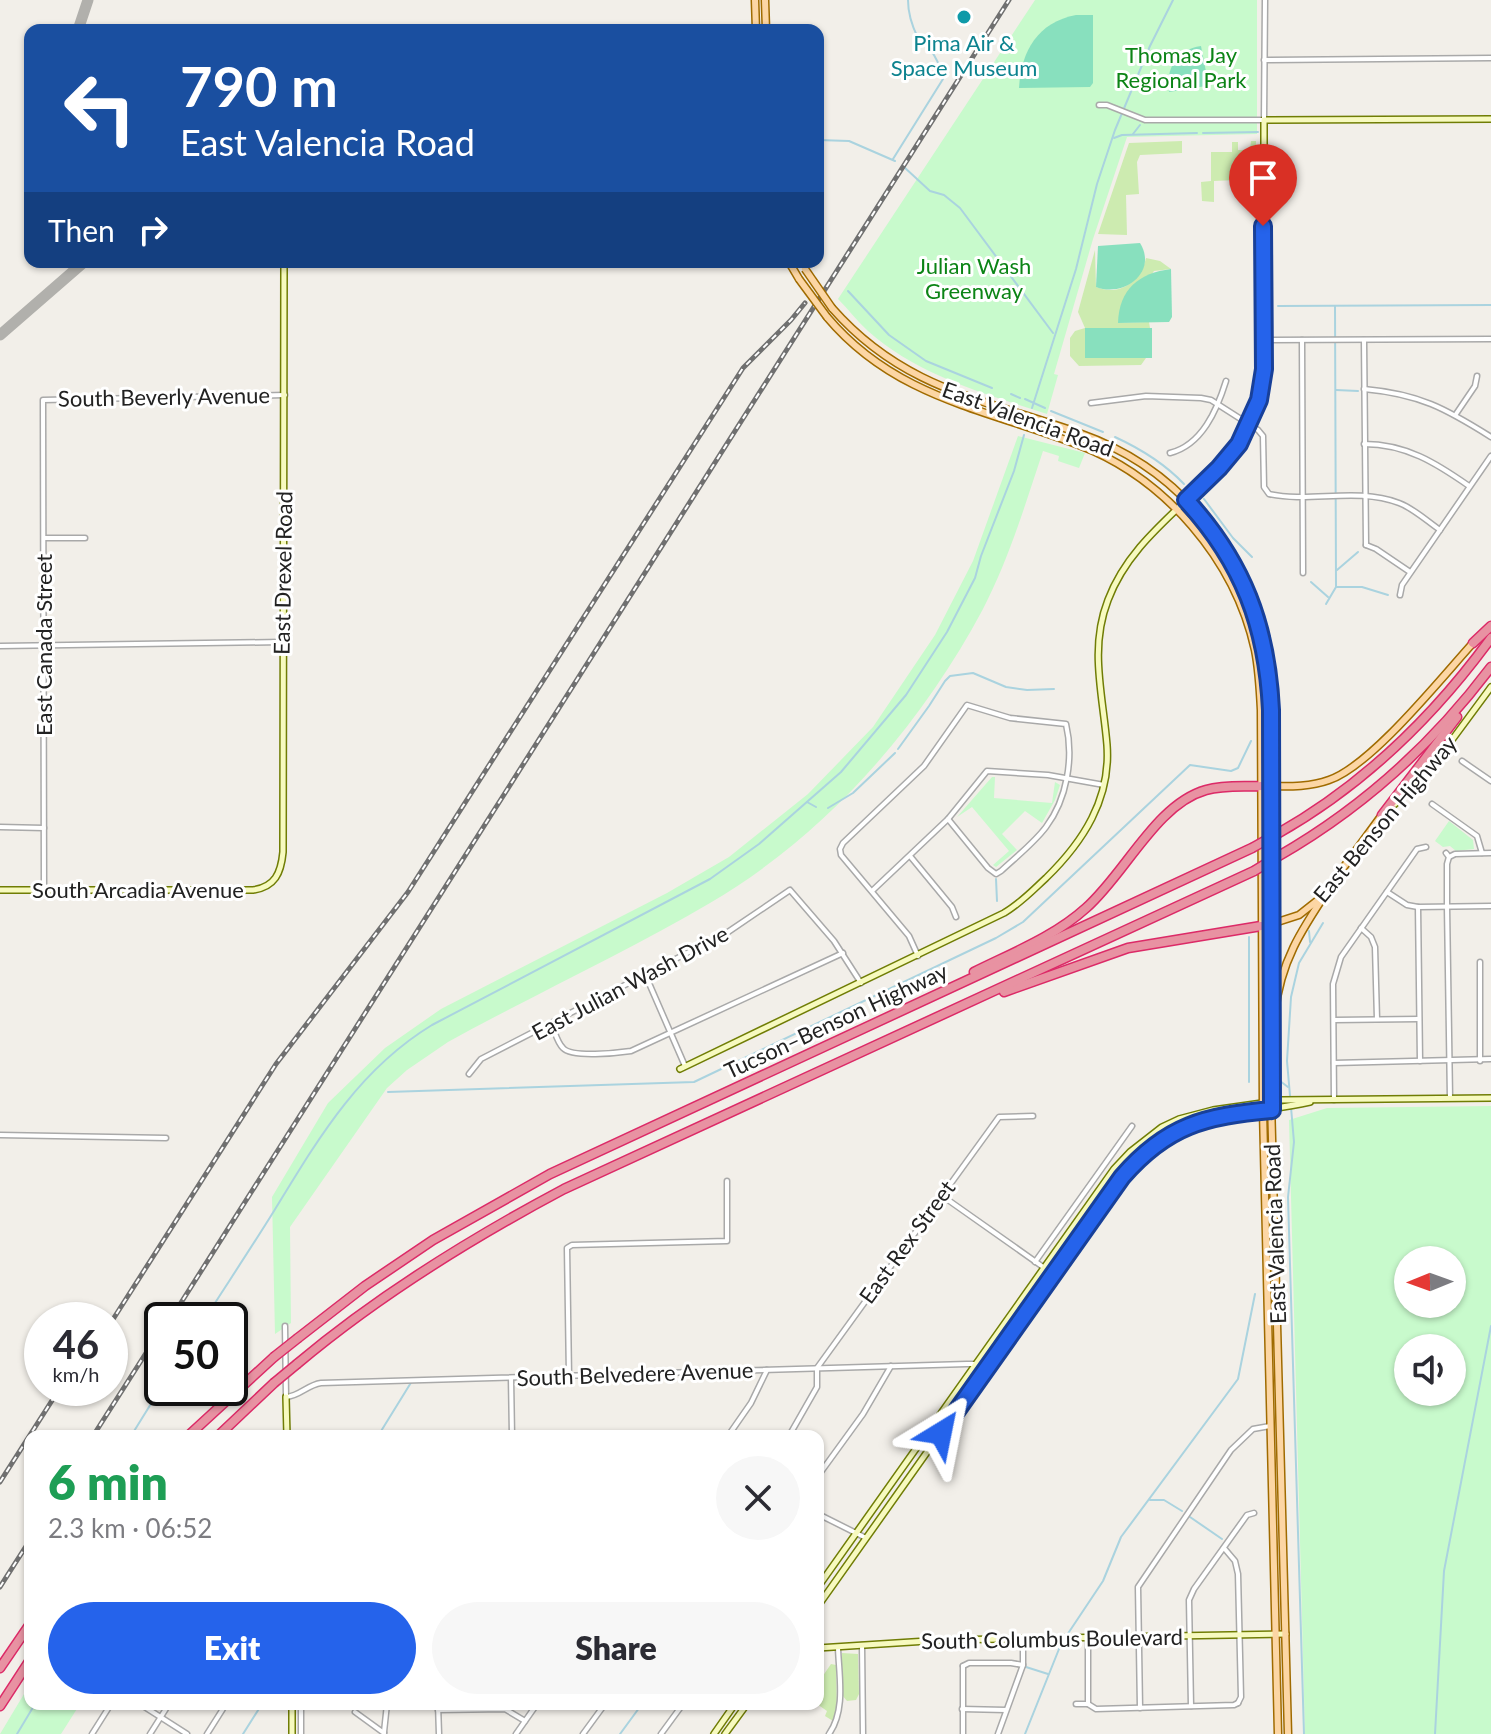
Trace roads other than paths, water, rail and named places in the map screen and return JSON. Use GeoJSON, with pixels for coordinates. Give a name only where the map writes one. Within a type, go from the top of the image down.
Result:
{"type":"FeatureCollection","features":[{"type":"Feature","properties":{"kind":"highway"},"geometry":{"type":"LineString","coordinates":[[1473,643],[1491,626]]}},
{"type":"Feature","properties":{"kind":"highway","name":"Tucson–Benson Highway"},"geometry":{"type":"LineString","coordinates":[[195,1430],[298,1338],[406,1258],[504,1198],[570,1163],[1277,834],[1333,797],[1396,745],[1445,695],[1491,638]]}},
{"type":"Feature","properties":{"kind":"highway"},"geometry":{"type":"LineString","coordinates":[[1382,815],[1491,669]]}},
{"type":"Feature","properties":{"kind":"highway","name":"Tucson–Benson Highway"},"geometry":{"type":"LineString","coordinates":[[224,1430],[297,1364],[395,1290],[509,1218],[596,1173],[1254,871],[1341,816],[1395,772],[1450,718],[1491,669]]}},
{"type":"Feature","properties":{"kind":"highway"},"geometry":{"type":"LineString","coordinates":[[821,1048],[1033,943],[1068,922],[1107,888],[1164,816],[1186,798],[1216,788],[1266,786]]}},
{"type":"Feature","properties":{"kind":"highway"},"geometry":{"type":"LineString","coordinates":[[940,1016],[1110,954],[1178,938],[1266,925]]}},
{"type":"Feature","properties":{"kind":"highway"},"geometry":{"type":"LineString","coordinates":[[0,1668],[24,1633]]}},
{"type":"Feature","properties":{"kind":"highway"},"geometry":{"type":"LineString","coordinates":[[0,1708],[24,1668]]}},
{"type":"Feature","properties":{"kind":"main road"},"geometry":{"type":"LineString","coordinates":[[755,0],[756,24]]}},
{"type":"Feature","properties":{"kind":"main road"},"geometry":{"type":"LineString","coordinates":[[765,0],[766,24]]}},
{"type":"Feature","properties":{"kind":"main road","name":"East Valencia Road"},"geometry":{"type":"LineString","coordinates":[[793,268],[827,317],[860,350],[905,382],[941,399],[1094,451],[1131,472],[1177,509],[1218,562],[1239,601],[1251,633],[1260,689],[1266,786]]}},
{"type":"Feature","properties":{"kind":"main road","name":"East Valencia Road"},"geometry":{"type":"LineString","coordinates":[[805,268],[832,308],[868,344],[911,373],[948,390],[1105,444],[1162,479],[1186,500],[1225,548],[1242,578],[1260,628],[1270,687],[1263,1111],[1278,1734]]}},
{"type":"Feature","properties":{"kind":"main road"},"geometry":{"type":"LineString","coordinates":[[1266,786],[1316,784],[1344,772],[1403,721],[1473,643]]}},
{"type":"Feature","properties":{"kind":"main road","name":"East Benson Highway"},"geometry":{"type":"LineString","coordinates":[[1266,925],[1299,915],[1308,909],[1338,875],[1382,815]]}},
{"type":"Feature","properties":{"kind":"main road"},"geometry":{"type":"LineString","coordinates":[[1272,1039],[1277,988],[1287,956],[1338,875]]}},
{"type":"Feature","properties":{"kind":"main road","name":"East Valencia Road"},"geometry":{"type":"LineString","coordinates":[[1266,925],[1272,1039],[1271,1101],[1288,1734]]}},
{"type":"Feature","properties":{"kind":"street"},"geometry":{"type":"LineString","coordinates":[[645,974],[683,1068],[980,926],[1023,901],[1061,864],[1087,831],[1104,785],[1107,747],[1097,654],[1104,610],[1124,567],[1229,457],[1250,425],[1262,391],[1265,0]]}},
{"type":"Feature","properties":{"kind":"street"},"geometry":{"type":"LineString","coordinates":[[1264,60],[1491,58]]}},
{"type":"Feature","properties":{"kind":"street"},"geometry":{"type":"LineString","coordinates":[[1099,105],[1115,107],[1151,121],[1491,119]]}},
{"type":"Feature","properties":{"kind":"street","name":"East Drexel Road"},"geometry":{"type":"LineString","coordinates":[[273,882],[283,858],[284,268]]}},
{"type":"Feature","properties":{"kind":"street"},"geometry":{"type":"LineString","coordinates":[[1264,340],[1491,339]]}},
{"type":"Feature","properties":{"kind":"street"},"geometry":{"type":"LineString","coordinates":[[1302,340],[1303,573]]}},
{"type":"Feature","properties":{"kind":"street"},"geometry":{"type":"LineString","coordinates":[[1364,340],[1365,547],[1385,555],[1410,572]]}},
{"type":"Feature","properties":{"kind":"street"},"geometry":{"type":"LineString","coordinates":[[1456,414],[1475,386],[1477,376]]}},
{"type":"Feature","properties":{"kind":"street"},"geometry":{"type":"LineString","coordinates":[[1170,453],[1177,452],[1198,435],[1219,406],[1226,381]]}},
{"type":"Feature","properties":{"kind":"street"},"geometry":{"type":"LineString","coordinates":[[1364,389],[1415,397],[1436,404],[1491,437]]}},
{"type":"Feature","properties":{"kind":"street","name":"South Beverly Avenue"},"geometry":{"type":"LineString","coordinates":[[43,400],[285,395]]}},
{"type":"Feature","properties":{"kind":"street"},"geometry":{"type":"LineString","coordinates":[[1091,403],[1146,396],[1201,398],[1219,406],[1263,436],[1265,490],[1272,495],[1364,495],[1402,504],[1440,530]]}},
{"type":"Feature","properties":{"kind":"street","name":"East Canada Street"},"geometry":{"type":"LineString","coordinates":[[43,400],[44,891]]}},
{"type":"Feature","properties":{"kind":"street"},"geometry":{"type":"LineString","coordinates":[[1364,444],[1403,448],[1445,469],[1469,486]]}},
{"type":"Feature","properties":{"kind":"street"},"geometry":{"type":"LineString","coordinates":[[1400,595],[1410,572],[1491,456]]}},
{"type":"Feature","properties":{"kind":"street"},"geometry":{"type":"LineString","coordinates":[[44,538],[85,538]]}},
{"type":"Feature","properties":{"kind":"street"},"geometry":{"type":"LineString","coordinates":[[1473,643],[1491,619]]}},
{"type":"Feature","properties":{"kind":"street"},"geometry":{"type":"LineString","coordinates":[[0,646],[282,642]]}},
{"type":"Feature","properties":{"kind":"street","name":"East Benson Highway"},"geometry":{"type":"LineString","coordinates":[[1382,815],[1446,748],[1491,687]]}},
{"type":"Feature","properties":{"kind":"street"},"geometry":{"type":"LineString","coordinates":[[918,956],[909,936],[841,855],[843,843],[919,771],[967,705],[1010,718],[1066,724],[1069,761],[1057,809],[1045,830],[996,874],[948,819]]}},
{"type":"Feature","properties":{"kind":"street"},"geometry":{"type":"LineString","coordinates":[[1462,761],[1491,781]]}},
{"type":"Feature","properties":{"kind":"street"},"geometry":{"type":"LineString","coordinates":[[872,891],[948,819],[987,771],[1048,775],[1104,785]]}},
{"type":"Feature","properties":{"kind":"street"},"geometry":{"type":"LineString","coordinates":[[1432,804],[1477,836],[1482,853]]}},
{"type":"Feature","properties":{"kind":"street"},"geometry":{"type":"LineString","coordinates":[[0,827],[44,828]]}},
{"type":"Feature","properties":{"kind":"street"},"geometry":{"type":"LineString","coordinates":[[1334,1100],[1333,984],[1336,969],[1341,957],[1417,849],[1426,847]]}},
{"type":"Feature","properties":{"kind":"street"},"geometry":{"type":"LineString","coordinates":[[1450,1099],[1448,855],[1491,853]]}},
{"type":"Feature","properties":{"kind":"street"},"geometry":{"type":"LineString","coordinates":[[910,856],[952,907],[956,917]]}},
{"type":"Feature","properties":{"kind":"street","name":"South Arcadia Avenue"},"geometry":{"type":"LineString","coordinates":[[0,890],[253,890],[265,888],[273,882]]}},
{"type":"Feature","properties":{"kind":"street","name":"East Julian Wash Drive"},"geometry":{"type":"LineString","coordinates":[[469,1074],[481,1059],[728,932],[790,890],[843,953]]}},
{"type":"Feature","properties":{"kind":"street"},"geometry":{"type":"LineString","coordinates":[[1387,892],[1407,905],[1418,907],[1491,906]]}},
{"type":"Feature","properties":{"kind":"street"},"geometry":{"type":"LineString","coordinates":[[1418,907],[1420,1061]]}},
{"type":"Feature","properties":{"kind":"street"},"geometry":{"type":"LineString","coordinates":[[1361,928],[1371,937],[1375,947],[1377,1019]]}},
{"type":"Feature","properties":{"kind":"street"},"geometry":{"type":"LineString","coordinates":[[551,1024],[561,1046],[569,1053],[614,1054],[631,1051],[671,1034],[843,953],[861,983]]}},
{"type":"Feature","properties":{"kind":"street"},"geometry":{"type":"LineString","coordinates":[[1480,962],[1480,1061]]}},
{"type":"Feature","properties":{"kind":"street"},"geometry":{"type":"LineString","coordinates":[[1334,1020],[1419,1019]]}},
{"type":"Feature","properties":{"kind":"street"},"geometry":{"type":"LineString","coordinates":[[1334,1063],[1491,1059]]}},
{"type":"Feature","properties":{"kind":"street"},"geometry":{"type":"LineString","coordinates":[[824,1598],[1122,1177],[1158,1142],[1199,1122],[1272,1110],[1286,1104],[1323,1100],[1491,1098]]}},
{"type":"Feature","properties":{"kind":"street"},"geometry":{"type":"LineString","coordinates":[[824,1579],[1114,1169],[1162,1127],[1194,1114],[1271,1101],[1286,1104]]}},
{"type":"Feature","properties":{"kind":"street","name":"East Rex Street"},"geometry":{"type":"LineString","coordinates":[[792,1430],[817,1387],[817,1368],[999,1117],[1033,1116]]}},
{"type":"Feature","properties":{"kind":"street"},"geometry":{"type":"LineString","coordinates":[[1035,1262],[1132,1126]]}},
{"type":"Feature","properties":{"kind":"street"},"geometry":{"type":"LineString","coordinates":[[0,1135],[166,1138]]}},
{"type":"Feature","properties":{"kind":"street"},"geometry":{"type":"LineString","coordinates":[[569,1376],[567,1248],[572,1245],[727,1241],[727,1181]]}},
{"type":"Feature","properties":{"kind":"street"},"geometry":{"type":"LineString","coordinates":[[941,1195],[1053,1274]]}},
{"type":"Feature","properties":{"kind":"street"},"geometry":{"type":"LineString","coordinates":[[285,1326],[287,1430]]}},
{"type":"Feature","properties":{"kind":"street"},"geometry":{"type":"LineString","coordinates":[[975,1364],[985,1371]]}},
{"type":"Feature","properties":{"kind":"street","name":"South Belvedere Avenue"},"geometry":{"type":"LineString","coordinates":[[286,1397],[298,1395],[311,1385],[321,1383],[975,1364]]}},
{"type":"Feature","properties":{"kind":"street"},"geometry":{"type":"LineString","coordinates":[[824,1468],[863,1414],[891,1366]]}},
{"type":"Feature","properties":{"kind":"street"},"geometry":{"type":"LineString","coordinates":[[732,1430],[751,1403],[767,1370]]}},
{"type":"Feature","properties":{"kind":"street"},"geometry":{"type":"LineString","coordinates":[[511,1378],[512,1430]]}},
{"type":"Feature","properties":{"kind":"street"},"geometry":{"type":"LineString","coordinates":[[1140,1708],[1138,1587],[1242,1437],[1253,1429],[1270,1426]]}},
{"type":"Feature","properties":{"kind":"street"},"geometry":{"type":"LineString","coordinates":[[1191,1706],[1188,1606],[1192,1594],[1247,1515],[1254,1513]]}},
{"type":"Feature","properties":{"kind":"street"},"geometry":{"type":"LineString","coordinates":[[824,1517],[866,1538]]}},
{"type":"Feature","properties":{"kind":"street"},"geometry":{"type":"LineString","coordinates":[[1076,1704],[1088,1704],[1096,1709],[1240,1704],[1237,1568],[1224,1548]]}},
{"type":"Feature","properties":{"kind":"street","name":"South Columbus Boulevard"},"geometry":{"type":"LineString","coordinates":[[824,1648],[1023,1638],[1286,1634]]}},
{"type":"Feature","properties":{"kind":"street"},"geometry":{"type":"LineString","coordinates":[[1088,1637],[1088,1704]]}},
{"type":"Feature","properties":{"kind":"street"},"geometry":{"type":"LineString","coordinates":[[998,1734],[1023,1665],[1023,1638]]}},
{"type":"Feature","properties":{"kind":"street"},"geometry":{"type":"LineString","coordinates":[[862,1645],[863,1734]]}},
{"type":"Feature","properties":{"kind":"street"},"geometry":{"type":"LineString","coordinates":[[829,1734],[840,1707],[838,1648]]}},
{"type":"Feature","properties":{"kind":"street"},"geometry":{"type":"LineString","coordinates":[[963,1734],[962,1665],[1023,1665]]}},
{"type":"Feature","properties":{"kind":"street"},"geometry":{"type":"LineString","coordinates":[[962,1709],[1006,1710]]}},
{"type":"Feature","properties":{"kind":"street"},"geometry":{"type":"LineString","coordinates":[[92,1734],[107,1710]]}},
{"type":"Feature","properties":{"kind":"street"},"geometry":{"type":"LineString","coordinates":[[149,1710],[187,1734]]}},
{"type":"Feature","properties":{"kind":"street"},"geometry":{"type":"LineString","coordinates":[[150,1734],[165,1710]]}},
{"type":"Feature","properties":{"kind":"street"},"geometry":{"type":"LineString","coordinates":[[207,1734],[222,1710]]}},
{"type":"Feature","properties":{"kind":"street"},"geometry":{"type":"LineString","coordinates":[[292,1710],[292,1734]]}},
{"type":"Feature","properties":{"kind":"street"},"geometry":{"type":"LineString","coordinates":[[301,1710],[301,1734]]}},
{"type":"Feature","properties":{"kind":"street"},"geometry":{"type":"LineString","coordinates":[[355,1712],[384,1733],[387,1710]]}},
{"type":"Feature","properties":{"kind":"street"},"geometry":{"type":"LineString","coordinates":[[438,1710],[439,1734]]}},
{"type":"Feature","properties":{"kind":"street"},"geometry":{"type":"LineString","coordinates":[[507,1710],[525,1721]]}},
{"type":"Feature","properties":{"kind":"street"},"geometry":{"type":"LineString","coordinates":[[516,1734],[533,1710]]}},
{"type":"Feature","properties":{"kind":"street"},"geometry":{"type":"LineString","coordinates":[[583,1734],[601,1710]]}},
{"type":"Feature","properties":{"kind":"street"},"geometry":{"type":"LineString","coordinates":[[661,1734],[666,1722],[677,1710]]}},
{"type":"Feature","properties":{"kind":"street"},"geometry":{"type":"LineString","coordinates":[[714,1734],[731,1710]]}},
{"type":"Feature","properties":{"kind":"street"},"geometry":{"type":"LineString","coordinates":[[725,1734],[743,1710]]}},
{"type":"Feature","properties":{"kind":"waterway"},"geometry":{"type":"LineString","coordinates":[[893,159],[943,79],[934,56],[918,38],[908,0]]}},
{"type":"Feature","properties":{"kind":"waterway"},"geometry":{"type":"LineString","coordinates":[[1032,408],[1115,130],[1173,0]]}},
{"type":"Feature","properties":{"kind":"waterway"},"geometry":{"type":"LineString","coordinates":[[1133,134],[1140,125]]}},
{"type":"Feature","properties":{"kind":"waterway"},"geometry":{"type":"LineString","coordinates":[[1203,133],[1258,132]]}},
{"type":"Feature","properties":{"kind":"waterway"},"geometry":{"type":"LineString","coordinates":[[1114,138],[1122,135],[1197,133]]}},
{"type":"Feature","properties":{"kind":"waterway"},"geometry":{"type":"LineString","coordinates":[[824,140],[849,141],[895,161]]}},
{"type":"Feature","properties":{"kind":"waterway"},"geometry":{"type":"LineString","coordinates":[[904,167],[930,191],[944,195],[960,208],[1053,333]]}},
{"type":"Feature","properties":{"kind":"waterway"},"geometry":{"type":"LineString","coordinates":[[848,291],[889,335],[926,361],[992,388]]}},
{"type":"Feature","properties":{"kind":"waterway"},"geometry":{"type":"LineString","coordinates":[[1278,306],[1491,305]]}},
{"type":"Feature","properties":{"kind":"waterway"},"geometry":{"type":"LineString","coordinates":[[1335,306],[1336,587]]}},
{"type":"Feature","properties":{"kind":"waterway"},"geometry":{"type":"LineString","coordinates":[[1336,390],[1358,391]]}},
{"type":"Feature","properties":{"kind":"waterway"},"geometry":{"type":"LineString","coordinates":[[1011,394],[1020,398]]}},
{"type":"Feature","properties":{"kind":"waterway"},"geometry":{"type":"LineString","coordinates":[[1025,399],[1045,408]]}},
{"type":"Feature","properties":{"kind":"waterway"},"geometry":{"type":"LineString","coordinates":[[1051,411],[1103,432]]}},
{"type":"Feature","properties":{"kind":"waterway"},"geometry":{"type":"LineString","coordinates":[[215,1302],[324,1132],[382,1063],[432,1025],[710,879],[759,844],[841,772],[906,695],[947,632],[975,578],[1024,435]]}},
{"type":"Feature","properties":{"kind":"waterway"},"geometry":{"type":"LineString","coordinates":[[1115,437],[1152,458],[1184,484]]}},
{"type":"Feature","properties":{"kind":"waterway"},"geometry":{"type":"LineString","coordinates":[[1204,499],[1233,538],[1252,557]]}},
{"type":"Feature","properties":{"kind":"waterway"},"geometry":{"type":"LineString","coordinates":[[1337,570],[1358,552]]}},
{"type":"Feature","properties":{"kind":"waterway"},"geometry":{"type":"LineString","coordinates":[[1311,582],[1328,597]]}},
{"type":"Feature","properties":{"kind":"waterway"},"geometry":{"type":"LineString","coordinates":[[1326,604],[1336,587],[1362,587],[1388,595]]}},
{"type":"Feature","properties":{"kind":"waterway"},"geometry":{"type":"LineString","coordinates":[[898,749],[950,676],[973,673],[1006,687],[1054,689]]}},
{"type":"Feature","properties":{"kind":"waterway"},"geometry":{"type":"LineString","coordinates":[[388,1092],[694,1082],[996,938],[1023,922],[1190,765],[1231,771],[1238,768],[1251,741]]}},
{"type":"Feature","properties":{"kind":"waterway"},"geometry":{"type":"LineString","coordinates":[[828,808],[853,793],[895,753]]}},
{"type":"Feature","properties":{"kind":"waterway"},"geometry":{"type":"LineString","coordinates":[[807,802],[816,807]]}},
{"type":"Feature","properties":{"kind":"waterway"},"geometry":{"type":"LineString","coordinates":[[996,879],[997,901]]}},
{"type":"Feature","properties":{"kind":"waterway"},"geometry":{"type":"LineString","coordinates":[[1304,1734],[1288,1197],[1294,1142],[1287,1061],[1291,997],[1299,963],[1323,923]]}},
{"type":"Feature","properties":{"kind":"waterway"},"geometry":{"type":"LineString","coordinates":[[1309,931],[1310,942]]}},
{"type":"Feature","properties":{"kind":"waterway"},"geometry":{"type":"LineString","coordinates":[[1249,937],[1249,1082]]}},
{"type":"Feature","properties":{"kind":"waterway"},"geometry":{"type":"LineString","coordinates":[[1280,1081],[1288,1087]]}},
{"type":"Feature","properties":{"kind":"waterway"},"geometry":{"type":"LineString","coordinates":[[1025,1734],[1061,1644],[1103,1581],[1121,1537],[1238,1379],[1255,1294]]}},
{"type":"Feature","properties":{"kind":"waterway"},"geometry":{"type":"LineString","coordinates":[[1435,1734],[1444,1571],[1491,1326]]}},
{"type":"Feature","properties":{"kind":"waterway"},"geometry":{"type":"LineString","coordinates":[[382,1430],[412,1381]]}},
{"type":"Feature","properties":{"kind":"waterway"},"geometry":{"type":"LineString","coordinates":[[135,1430],[150,1406]]}},
{"type":"Feature","properties":{"kind":"waterway"},"geometry":{"type":"LineString","coordinates":[[1150,1500],[1164,1500],[1182,1511]]}},
{"type":"Feature","properties":{"kind":"waterway"},"geometry":{"type":"LineString","coordinates":[[1190,1517],[1222,1539]]}},
{"type":"Feature","properties":{"kind":"waterway"},"geometry":{"type":"LineString","coordinates":[[1026,1667],[1048,1674]]}},
{"type":"Feature","properties":{"kind":"waterway"},"geometry":{"type":"LineString","coordinates":[[17,1734],[31,1710]]}},
{"type":"Feature","properties":{"kind":"waterway"},"geometry":{"type":"LineString","coordinates":[[243,1734],[258,1710]]}},
{"type":"Feature","properties":{"kind":"waterway"},"geometry":{"type":"LineString","coordinates":[[620,1734],[638,1710]]}},
{"type":"Feature","properties":{"kind":"railway"},"geometry":{"type":"LineString","coordinates":[[181,1302],[1009,0]]}},
{"type":"Feature","properties":{"kind":"railway"},"geometry":{"type":"LineString","coordinates":[[124,1302],[276,1064],[408,892],[743,368],[805,303]]}},
{"type":"Feature","properties":{"kind":"railway"},"geometry":{"type":"LineString","coordinates":[[97,1430],[144,1356]]}},
{"type":"Feature","properties":{"kind":"railway"},"geometry":{"type":"LineString","coordinates":[[33,1430],[49,1406]]}},
{"type":"Feature","properties":{"kind":"railway"},"geometry":{"type":"LineString","coordinates":[[0,1482],[24,1444]]}},
{"type":"Feature","properties":{"kind":"railway"},"geometry":{"type":"LineString","coordinates":[[0,1587],[24,1549]]}},
{"type":"Feature","properties":{"kind":"place","name":"Pima Air & Space Museum"},"geometry":{"type":"Point","coordinates":[964,17]}},
{"type":"Feature","properties":{"kind":"park label","name":"Thomas Jay Regional Park"},"geometry":{"type":"Point","coordinates":[1181,68]}},
{"type":"Feature","properties":{"kind":"park label","name":"Julian Wash Greenway"},"geometry":{"type":"Point","coordinates":[974,278]}}]}
